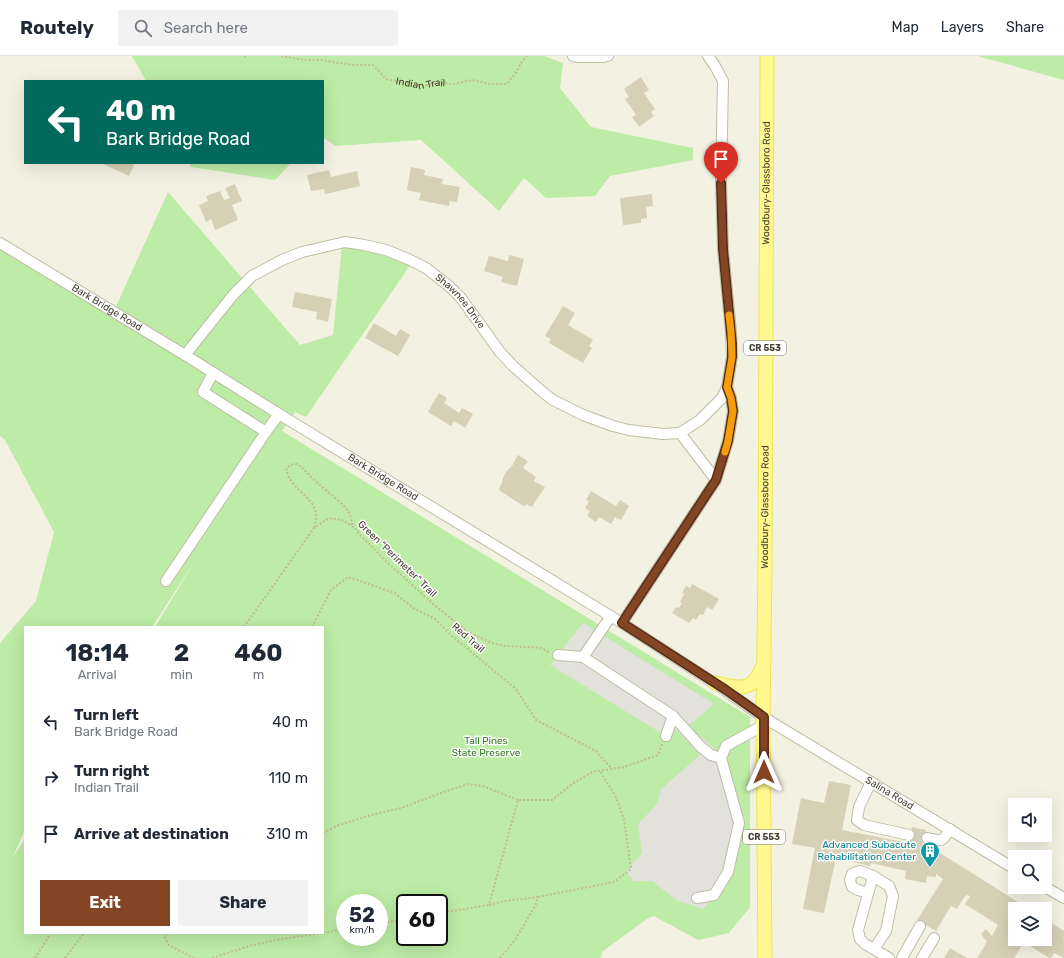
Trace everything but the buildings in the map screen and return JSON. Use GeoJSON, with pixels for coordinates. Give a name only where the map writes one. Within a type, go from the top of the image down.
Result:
{"type":"FeatureCollection","features":[{"type":"Feature","properties":{"kind":"main road","name":"Woodbury-Glassboro Road"},"geometry":{"type":"LineString","coordinates":[[765,958],[764,664],[766,56]]}},
{"type":"Feature","properties":{"kind":"main road"},"geometry":{"type":"LineString","coordinates":[[715,683],[739,687],[748,686],[754,681],[764,664]]}},
{"type":"Feature","properties":{"kind":"street"},"geometry":{"type":"LineString","coordinates":[[573,56],[608,56]]}},
{"type":"Feature","properties":{"kind":"street"},"geometry":{"type":"LineString","coordinates":[[708,56],[723,80],[723,249],[732,357],[727,387],[722,398],[700,420],[680,433],[716,480]]}},
{"type":"Feature","properties":{"kind":"street","name":"Shawnee Drive"},"geometry":{"type":"LineString","coordinates":[[185,355],[233,295],[252,276],[282,260],[302,252],[345,242],[386,250],[408,259],[426,268],[450,286],[461,298],[491,340],[513,366],[553,400],[613,426],[629,430],[664,434],[680,433]]}},
{"type":"Feature","properties":{"kind":"street","name":"Bark Bridge Road"},"geometry":{"type":"LineString","coordinates":[[0,244],[185,355],[279,414],[611,616],[715,683],[764,721]]}},
{"type":"Feature","properties":{"kind":"street"},"geometry":{"type":"LineString","coordinates":[[213,373],[202,392],[266,432]]}},
{"type":"Feature","properties":{"kind":"street"},"geometry":{"type":"LineString","coordinates":[[622,623],[716,480],[728,441],[733,411],[731,398],[727,387]]}},
{"type":"Feature","properties":{"kind":"street"},"geometry":{"type":"LineString","coordinates":[[166,581],[279,414]]}},
{"type":"Feature","properties":{"kind":"street"},"geometry":{"type":"LineString","coordinates":[[583,657],[611,616]]}},
{"type":"Feature","properties":{"kind":"street"},"geometry":{"type":"LineString","coordinates":[[558,655],[583,657],[673,716],[701,747],[711,755],[721,758]]}},
{"type":"Feature","properties":{"kind":"street"},"geometry":{"type":"LineString","coordinates":[[666,736],[673,716]]}},
{"type":"Feature","properties":{"kind":"street"},"geometry":{"type":"LineString","coordinates":[[697,898],[714,895],[728,872],[739,823],[721,758],[726,746],[764,721]]}},
{"type":"Feature","properties":{"kind":"street","name":"Salina Road"},"geometry":{"type":"LineString","coordinates":[[764,721],[871,782],[1008,865]]}},
{"type":"Feature","properties":{"kind":"street"},"geometry":{"type":"LineString","coordinates":[[871,782],[859,807],[857,820],[864,825],[909,835]]}},
{"type":"Feature","properties":{"kind":"street"},"geometry":{"type":"LineString","coordinates":[[927,838],[944,839],[950,829]]}},
{"type":"Feature","properties":{"kind":"street"},"geometry":{"type":"LineString","coordinates":[[868,893],[852,887],[850,880],[852,874],[860,871],[873,876],[889,886],[893,896],[886,931],[874,949]]}},
{"type":"Feature","properties":{"kind":"street"},"geometry":{"type":"LineString","coordinates":[[873,876],[858,930],[860,939],[889,958]]}},
{"type":"Feature","properties":{"kind":"street"},"geometry":{"type":"LineString","coordinates":[[1052,891],[1064,898]]}},
{"type":"Feature","properties":{"kind":"street"},"geometry":{"type":"LineString","coordinates":[[902,958],[920,926]]}},
{"type":"Feature","properties":{"kind":"street"},"geometry":{"type":"LineString","coordinates":[[922,958],[934,938]]}},
{"type":"Feature","properties":{"kind":"path","name":"Indian Trail"},"geometry":{"type":"LineString","coordinates":[[281,56],[355,65],[373,65],[386,79],[421,86],[437,83],[454,84],[472,80],[490,84],[507,84],[527,56]]}},
{"type":"Feature","properties":{"kind":"path"},"geometry":{"type":"LineString","coordinates":[[314,528],[316,511],[314,505],[289,478],[286,470],[290,465],[297,464],[302,467],[316,482],[341,504],[348,512],[352,521],[352,526]]}},
{"type":"Feature","properties":{"kind":"path","name":"Green \"Perimeter\" Trail"},"geometry":{"type":"LineString","coordinates":[[245,626],[314,528],[329,518],[342,520],[355,528],[393,568],[432,603],[468,632],[492,643],[505,646],[541,648],[558,655]]}},
{"type":"Feature","properties":{"kind":"path","name":"Red Trail"},"geometry":{"type":"LineString","coordinates":[[313,626],[331,590],[348,577],[395,593],[413,608],[435,619],[452,636],[516,689],[536,720],[596,751],[612,769]]}},
{"type":"Feature","properties":{"kind":"path"},"geometry":{"type":"LineString","coordinates":[[324,832],[339,825],[371,815],[402,808],[468,784],[483,786],[518,800],[552,800],[572,784],[592,772],[624,767],[658,755],[666,736]]}},
{"type":"Feature","properties":{"kind":"path"},"geometry":{"type":"LineString","coordinates":[[448,912],[505,901],[538,897],[614,882],[630,869],[624,820],[616,797],[600,771]]}},
{"type":"Feature","properties":{"kind":"path"},"geometry":{"type":"LineString","coordinates":[[489,905],[518,800]]}},
{"type":"Feature","properties":{"kind":"path"},"geometry":{"type":"LineString","coordinates":[[500,958],[515,940],[536,904],[538,897]]}},
{"type":"Feature","properties":{"kind":"path"},"geometry":{"type":"LineString","coordinates":[[324,933],[336,931]]}},
{"type":"Feature","properties":{"kind":"path"},"geometry":{"type":"LineString","coordinates":[[35,958],[50,934]]}},
{"type":"Feature","properties":{"kind":"path"},"geometry":{"type":"LineString","coordinates":[[65,958],[83,934]]}},
{"type":"Feature","properties":{"kind":"path"},"geometry":{"type":"LineString","coordinates":[[167,934],[165,938],[169,945],[194,958]]}},
{"type":"Feature","properties":{"kind":"path"},"geometry":{"type":"LineString","coordinates":[[212,958],[258,944],[315,934]]}},
{"type":"Feature","properties":{"kind":"green space"},"geometry":{"type":"Polygon","coordinates":[[[132,56],[544,56],[563,63],[560,88],[591,127],[693,148],[693,160],[610,176],[595,196],[546,198],[524,178],[499,211],[421,140],[335,146],[324,138],[324,80],[145,80],[132,56]]]}},
{"type":"Feature","properties":{"kind":"green space"},"geometry":{"type":"Polygon","coordinates":[[[978,56],[1064,56],[1064,80],[988,59],[978,56]]]}},
{"type":"Feature","properties":{"kind":"green space"},"geometry":{"type":"Polygon","coordinates":[[[190,164],[290,164],[275,180],[191,167],[190,164]]]}},
{"type":"Feature","properties":{"kind":"green space","name":"Tall Pines State Preserve"},"geometry":{"type":"Polygon","coordinates":[[[168,192],[300,345],[333,335],[342,245],[413,261],[306,417],[295,412],[282,431],[750,717],[750,907],[729,933],[698,940],[654,916],[647,919],[603,951],[600,958],[0,958],[0,643],[36,601],[54,532],[5,440],[0,436],[0,244],[113,313],[168,192]]]}},
{"type":"Feature","properties":{"kind":"shaded area"},"geometry":{"type":"Polygon","coordinates":[[[583,623],[714,704],[688,726],[712,746],[726,763],[743,830],[728,882],[703,909],[676,900],[652,881],[633,881],[626,871],[642,853],[638,824],[657,804],[661,789],[700,755],[675,729],[666,736],[550,665],[583,623]]]}},
{"type":"Feature","properties":{"kind":"tunnel"},"geometry":{"type":"LineString","coordinates":[[909,835],[927,838]]}},
{"type":"Feature","properties":{"kind":"slow traffic"},"geometry":{"type":"LineString","coordinates":[[725,452],[733,411],[731,398],[727,387],[732,357],[729,315]]}},
{"type":"Feature","properties":{"kind":"place","name":"Advanced Subacute Rehabilitation Center"},"geometry":{"type":"Point","coordinates":[930,868]}},
{"type":"Feature","properties":{"kind":"route"},"geometry":{"type":"LineString","coordinates":[[721,183],[723,249],[732,344],[732,357],[727,387],[731,398],[733,411],[728,441],[716,480],[622,623],[726,690],[764,717],[764,772]]}}]}
